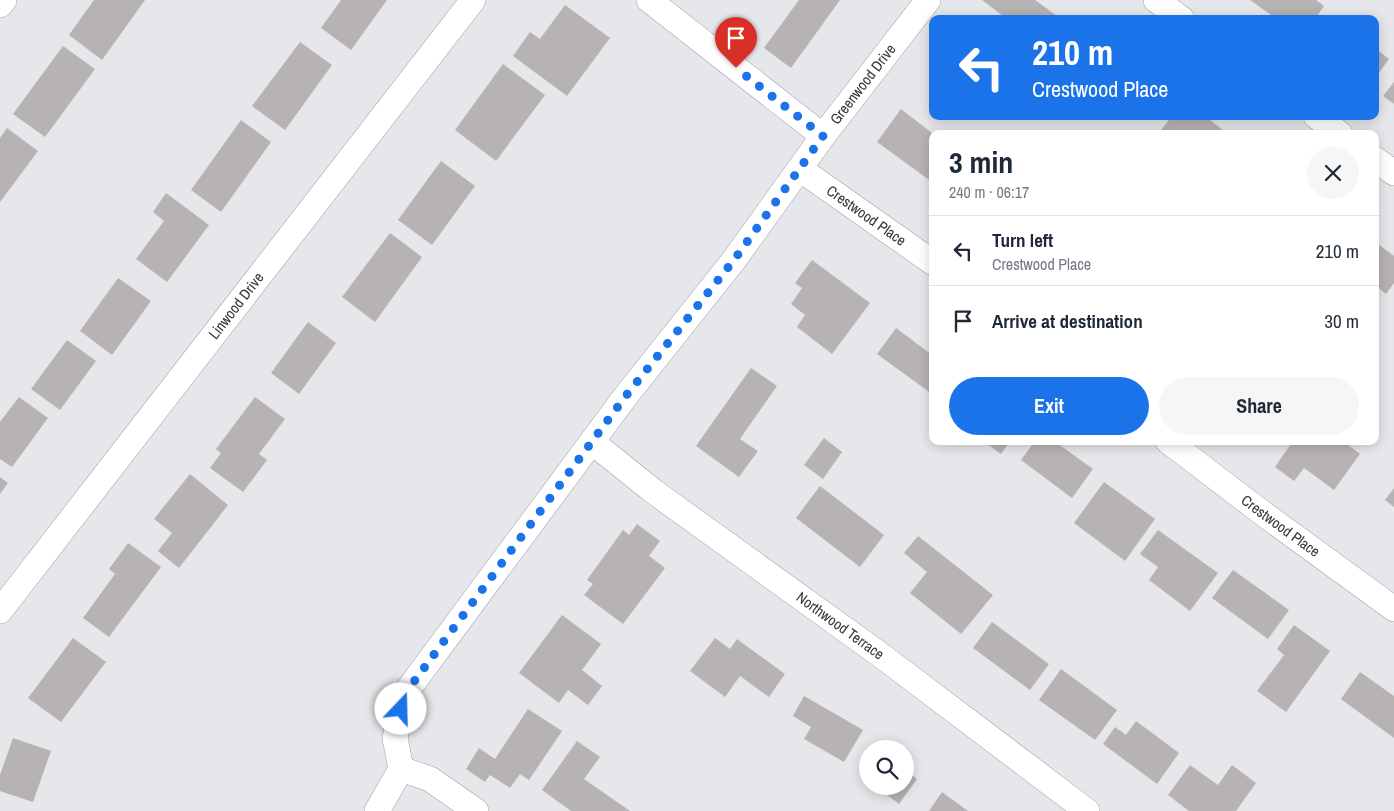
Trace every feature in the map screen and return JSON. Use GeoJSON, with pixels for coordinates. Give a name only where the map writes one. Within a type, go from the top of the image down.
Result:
{"type":"FeatureCollection","features":[{"type":"Feature","properties":{"kind":"street"},"geometry":{"type":"LineString","coordinates":[[0,5],[4,0]]}},
{"type":"Feature","properties":{"kind":"street","name":"Linwood Drive"},"geometry":{"type":"LineString","coordinates":[[0,611],[473,0]]}},
{"type":"Feature","properties":{"kind":"street"},"geometry":{"type":"LineString","coordinates":[[649,0],[823,136]]}},
{"type":"Feature","properties":{"kind":"street","name":"Greenwood Drive"},"geometry":{"type":"LineString","coordinates":[[400,769],[395,738],[404,695],[625,397],[734,260],[823,136],[928,0]]}},
{"type":"Feature","properties":{"kind":"street"},"geometry":{"type":"LineString","coordinates":[[1156,0],[1177,15]]}},
{"type":"Feature","properties":{"kind":"street"},"geometry":{"type":"LineString","coordinates":[[1321,120],[1335,130]]}},
{"type":"Feature","properties":{"kind":"street"},"geometry":{"type":"LineString","coordinates":[[1379,162],[1394,173]]}},
{"type":"Feature","properties":{"kind":"street","name":"Crestwood Place"},"geometry":{"type":"LineString","coordinates":[[800,169],[929,260]]}},
{"type":"Feature","properties":{"kind":"street","name":"Northwood Terrace"},"geometry":{"type":"LineString","coordinates":[[592,442],[654,491],[882,656],[1086,811]]}},
{"type":"Feature","properties":{"kind":"street","name":"Crestwood Place"},"geometry":{"type":"LineString","coordinates":[[1173,445],[1261,512],[1394,608]]}},
{"type":"Feature","properties":{"kind":"street"},"geometry":{"type":"LineString","coordinates":[[377,811],[400,769],[430,779],[476,811]]}},
{"type":"Feature","properties":{"kind":"building"},"geometry":{"type":"Polygon","coordinates":[[[94,0],[145,0],[102,60],[69,35],[94,0]]]}},
{"type":"Feature","properties":{"kind":"building"},"geometry":{"type":"Polygon","coordinates":[[[341,0],[387,0],[351,50],[321,28],[341,0]]]}},
{"type":"Feature","properties":{"kind":"building"},"geometry":{"type":"Polygon","coordinates":[[[799,0],[840,0],[791,68],[764,48],[799,0]]]}},
{"type":"Feature","properties":{"kind":"building"},"geometry":{"type":"Polygon","coordinates":[[[982,0],[1035,0],[1056,15],[1002,15],[982,0]]]}},
{"type":"Feature","properties":{"kind":"building"},"geometry":{"type":"Polygon","coordinates":[[[1250,0],[1316,0],[1324,6],[1318,15],[1271,15],[1250,0]]]}},
{"type":"Feature","properties":{"kind":"building"},"geometry":{"type":"Polygon","coordinates":[[[565,5],[610,38],[567,96],[513,56],[530,32],[540,39],[565,5]]]}},
{"type":"Feature","properties":{"kind":"building"},"geometry":{"type":"Polygon","coordinates":[[[300,42],[332,65],[285,130],[252,106],[300,42]]]}},
{"type":"Feature","properties":{"kind":"building"},"geometry":{"type":"Polygon","coordinates":[[[63,46],[95,69],[45,137],[13,114],[63,46]]]}},
{"type":"Feature","properties":{"kind":"building"},"geometry":{"type":"Polygon","coordinates":[[[1379,51],[1389,59],[1379,73],[1379,51]]]}},
{"type":"Feature","properties":{"kind":"building"},"geometry":{"type":"Polygon","coordinates":[[[503,64],[545,95],[496,161],[455,130],[503,64]]]}},
{"type":"Feature","properties":{"kind":"building"},"geometry":{"type":"Polygon","coordinates":[[[1394,82],[1394,104],[1383,96],[1394,82]]]}},
{"type":"Feature","properties":{"kind":"building"},"geometry":{"type":"Polygon","coordinates":[[[901,109],[929,131],[929,180],[877,142],[901,109]]]}},
{"type":"Feature","properties":{"kind":"building"},"geometry":{"type":"Polygon","coordinates":[[[241,120],[271,142],[221,212],[191,190],[241,120]]]}},
{"type":"Feature","properties":{"kind":"building"},"geometry":{"type":"Polygon","coordinates":[[[1169,120],[1210,120],[1223,130],[1161,130],[1169,120]]]}},
{"type":"Feature","properties":{"kind":"building"},"geometry":{"type":"Polygon","coordinates":[[[7,128],[38,151],[0,202],[0,138],[7,128]]]}},
{"type":"Feature","properties":{"kind":"building"},"geometry":{"type":"Polygon","coordinates":[[[441,161],[475,186],[432,245],[398,220],[441,161]]]}},
{"type":"Feature","properties":{"kind":"building"},"geometry":{"type":"Polygon","coordinates":[[[166,193],[209,225],[167,282],[136,259],[164,221],[153,212],[166,193]]]}},
{"type":"Feature","properties":{"kind":"building"},"geometry":{"type":"Polygon","coordinates":[[[390,233],[422,257],[375,322],[342,297],[390,233]]]}},
{"type":"Feature","properties":{"kind":"building"},"geometry":{"type":"Polygon","coordinates":[[[1379,245],[1394,256],[1394,283],[1386,294],[1379,288],[1379,245]]]}},
{"type":"Feature","properties":{"kind":"building"},"geometry":{"type":"Polygon","coordinates":[[[812,260],[870,303],[832,354],[797,327],[805,315],[791,304],[802,288],[795,283],[812,260]]]}},
{"type":"Feature","properties":{"kind":"building"},"geometry":{"type":"Polygon","coordinates":[[[118,278],[151,301],[112,355],[80,331],[118,278]]]}},
{"type":"Feature","properties":{"kind":"building"},"geometry":{"type":"Polygon","coordinates":[[[308,322],[336,343],[299,394],[271,373],[308,322]]]}},
{"type":"Feature","properties":{"kind":"building"},"geometry":{"type":"Polygon","coordinates":[[[896,328],[929,353],[929,392],[877,354],[896,328]]]}},
{"type":"Feature","properties":{"kind":"building"},"geometry":{"type":"Polygon","coordinates":[[[67,340],[96,361],[60,410],[31,389],[67,340]]]}},
{"type":"Feature","properties":{"kind":"building"},"geometry":{"type":"Polygon","coordinates":[[[751,368],[777,386],[740,439],[758,451],[739,477],[696,446],[751,368]]]}},
{"type":"Feature","properties":{"kind":"building"},"geometry":{"type":"Polygon","coordinates":[[[19,397],[48,418],[12,467],[0,459],[0,422],[19,397]]]}},
{"type":"Feature","properties":{"kind":"building"},"geometry":{"type":"Polygon","coordinates":[[[255,397],[285,419],[259,454],[267,460],[243,492],[210,468],[221,453],[216,449],[255,397]]]}},
{"type":"Feature","properties":{"kind":"building"},"geometry":{"type":"Polygon","coordinates":[[[824,438],[842,452],[823,479],[804,465],[824,438]]]}},
{"type":"Feature","properties":{"kind":"building"},"geometry":{"type":"Polygon","coordinates":[[[989,445],[1007,445],[1001,454],[989,445]]]}},
{"type":"Feature","properties":{"kind":"building"},"geometry":{"type":"Polygon","coordinates":[[[1032,445],[1060,445],[1093,469],[1072,498],[1021,460],[1032,445]]]}},
{"type":"Feature","properties":{"kind":"building"},"geometry":{"type":"Polygon","coordinates":[[[1290,445],[1348,445],[1360,454],[1334,490],[1304,468],[1294,481],[1275,467],[1290,445]]]}},
{"type":"Feature","properties":{"kind":"building"},"geometry":{"type":"Polygon","coordinates":[[[190,474],[228,505],[179,568],[158,551],[172,533],[154,519],[190,474]]]}},
{"type":"Feature","properties":{"kind":"building"},"geometry":{"type":"Polygon","coordinates":[[[0,477],[8,483],[0,494],[0,477]]]}},
{"type":"Feature","properties":{"kind":"building"},"geometry":{"type":"Polygon","coordinates":[[[1104,482],[1155,519],[1125,561],[1074,523],[1104,482]]]}},
{"type":"Feature","properties":{"kind":"building"},"geometry":{"type":"Polygon","coordinates":[[[820,486],[884,535],[860,567],[796,518],[820,486]]]}},
{"type":"Feature","properties":{"kind":"building"},"geometry":{"type":"Polygon","coordinates":[[[1394,488],[1394,507],[1385,500],[1394,488]]]}},
{"type":"Feature","properties":{"kind":"building"},"geometry":{"type":"Polygon","coordinates":[[[637,524],[660,541],[649,556],[665,568],[623,624],[584,595],[593,584],[587,580],[623,530],[629,535],[637,524]]]}},
{"type":"Feature","properties":{"kind":"building"},"geometry":{"type":"Polygon","coordinates":[[[1158,530],[1218,573],[1190,611],[1149,580],[1158,567],[1140,554],[1158,530]]]}},
{"type":"Feature","properties":{"kind":"building"},"geometry":{"type":"Polygon","coordinates":[[[918,536],[993,595],[961,634],[910,593],[927,572],[904,553],[918,536]]]}},
{"type":"Feature","properties":{"kind":"building"},"geometry":{"type":"Polygon","coordinates":[[[128,543],[161,567],[109,637],[83,618],[115,574],[109,569],[128,543]]]}},
{"type":"Feature","properties":{"kind":"building"},"geometry":{"type":"Polygon","coordinates":[[[1233,570],[1289,610],[1268,639],[1212,598],[1233,570]]]}},
{"type":"Feature","properties":{"kind":"building"},"geometry":{"type":"Polygon","coordinates":[[[562,615],[601,644],[582,670],[602,686],[588,705],[568,690],[559,703],[519,673],[562,615]]]}},
{"type":"Feature","properties":{"kind":"building"},"geometry":{"type":"Polygon","coordinates":[[[992,622],[1049,664],[1030,690],[973,648],[992,622]]]}},
{"type":"Feature","properties":{"kind":"building"},"geometry":{"type":"Polygon","coordinates":[[[1294,625],[1330,651],[1286,712],[1257,691],[1284,655],[1277,649],[1294,625]]]}},
{"type":"Feature","properties":{"kind":"building"},"geometry":{"type":"Polygon","coordinates":[[[73,638],[106,662],[61,722],[28,698],[73,638]]]}},
{"type":"Feature","properties":{"kind":"building"},"geometry":{"type":"Polygon","coordinates":[[[715,638],[730,649],[737,639],[785,674],[769,697],[740,676],[725,697],[690,671],[715,638]]]}},
{"type":"Feature","properties":{"kind":"building"},"geometry":{"type":"Polygon","coordinates":[[[1061,669],[1117,710],[1095,740],[1039,700],[1061,669]]]}},
{"type":"Feature","properties":{"kind":"building"},"geometry":{"type":"Polygon","coordinates":[[[1360,672],[1394,696],[1394,738],[1341,699],[1360,672]]]}},
{"type":"Feature","properties":{"kind":"building"},"geometry":{"type":"Polygon","coordinates":[[[804,696],[863,730],[844,762],[804,739],[811,727],[793,716],[804,696]]]}},
{"type":"Feature","properties":{"kind":"building"},"geometry":{"type":"Polygon","coordinates":[[[528,709],[562,731],[529,780],[520,774],[510,788],[490,775],[485,782],[466,769],[479,748],[495,759],[528,709]]]}},
{"type":"Feature","properties":{"kind":"building"},"geometry":{"type":"Polygon","coordinates":[[[1136,721],[1179,753],[1157,784],[1103,744],[1115,727],[1126,735],[1136,721]]]}},
{"type":"Feature","properties":{"kind":"building"},"geometry":{"type":"Polygon","coordinates":[[[13,738],[51,751],[33,802],[0,791],[0,775],[13,738]]]}},
{"type":"Feature","properties":{"kind":"building"},"geometry":{"type":"Polygon","coordinates":[[[577,741],[600,757],[584,779],[630,811],[571,811],[542,790],[577,741]]]}},
{"type":"Feature","properties":{"kind":"building"},"geometry":{"type":"Polygon","coordinates":[[[1190,765],[1218,785],[1232,765],[1256,783],[1236,811],[1189,811],[1168,795],[1190,765]]]}},
{"type":"Feature","properties":{"kind":"building"},"geometry":{"type":"Polygon","coordinates":[[[942,792],[968,811],[929,811],[942,792]]]}},
{"type":"Feature","properties":{"kind":"building"},"geometry":{"type":"Polygon","coordinates":[[[887,795],[905,795],[899,804],[887,795]]]}},
{"type":"Feature","properties":{"kind":"route"},"geometry":{"type":"LineString","coordinates":[[401,709],[404,695],[625,397],[734,260],[823,136],[736,68]]}}]}
